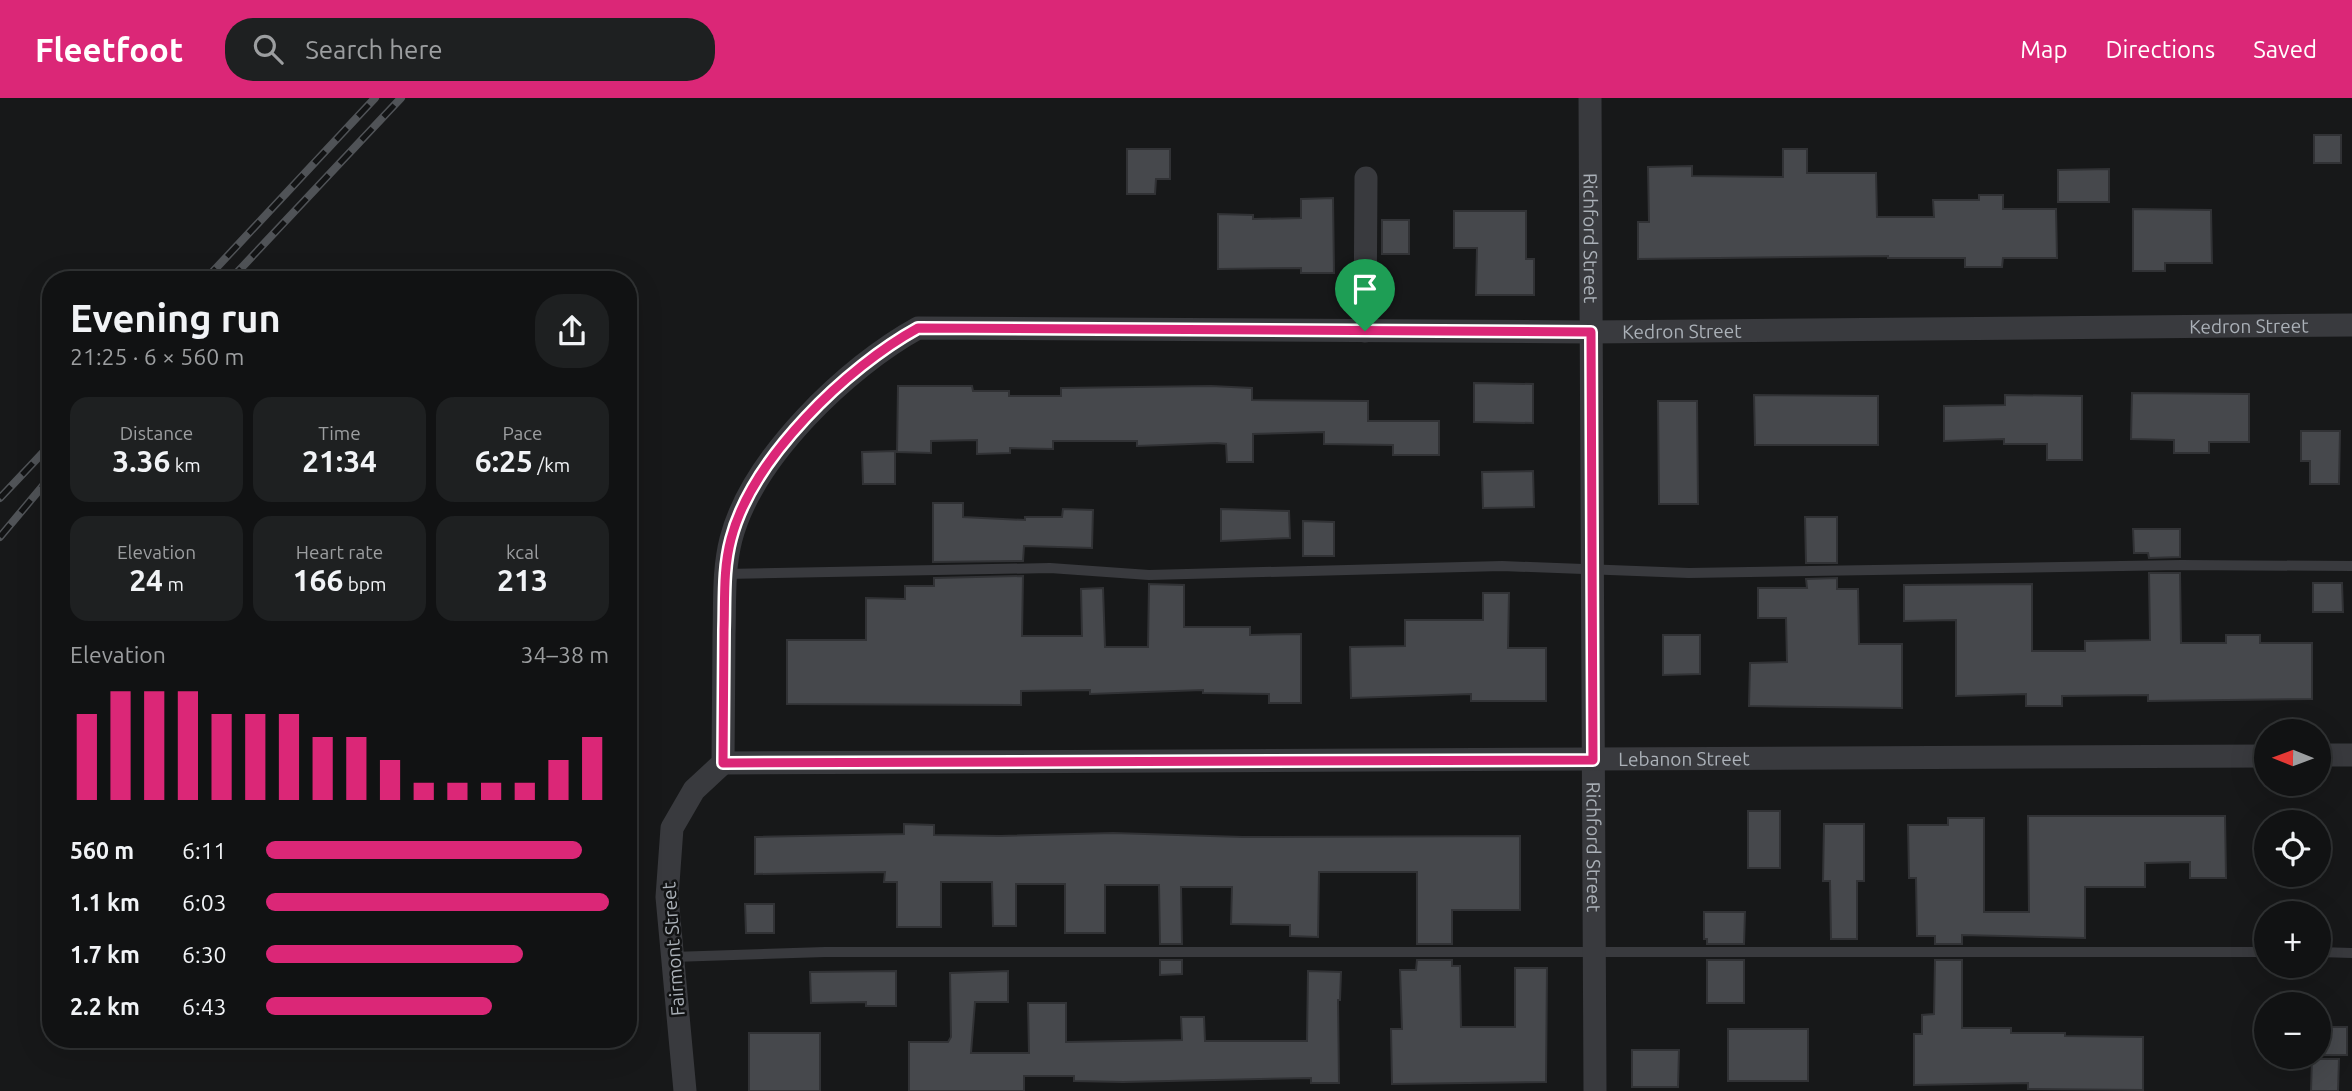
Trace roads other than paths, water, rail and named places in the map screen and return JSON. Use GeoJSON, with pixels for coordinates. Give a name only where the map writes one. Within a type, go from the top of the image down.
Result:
{"type":"FeatureCollection","features":[{"type":"Feature","properties":{"kind":"street","name":"Richford Street"},"geometry":{"type":"LineString","coordinates":[[1591,98],[1595,1091]]}},
{"type":"Feature","properties":{"kind":"street"},"geometry":{"type":"LineString","coordinates":[[1365,331],[1366,178]]}},
{"type":"Feature","properties":{"kind":"street","name":"Kedron Street"},"geometry":{"type":"LineString","coordinates":[[725,574],[731,538],[754,482],[805,420],[854,373],[886,345],[918,328],[1591,332],[2352,325]]}},
{"type":"Feature","properties":{"kind":"street"},"geometry":{"type":"LineString","coordinates":[[723,763],[725,574]]}},
{"type":"Feature","properties":{"kind":"street","name":"Lebanon Street"},"geometry":{"type":"LineString","coordinates":[[723,763],[2254,755]]}},
{"type":"Feature","properties":{"kind":"street"},"geometry":{"type":"LineString","coordinates":[[2331,755],[2352,755]]}},
{"type":"Feature","properties":{"kind":"street","name":"Fairmont Street"},"geometry":{"type":"LineString","coordinates":[[685,1091],[667,897],[672,828],[694,790],[723,763]]}},
{"type":"Feature","properties":{"kind":"lane"},"geometry":{"type":"LineString","coordinates":[[725,574],[1050,568],[1149,575],[1502,566],[1689,573],[2181,565],[2352,566]]}},
{"type":"Feature","properties":{"kind":"lane"},"geometry":{"type":"LineString","coordinates":[[672,957],[825,952],[2254,952]]}},
{"type":"Feature","properties":{"kind":"lane"},"geometry":{"type":"LineString","coordinates":[[2331,952],[2352,953]]}},
{"type":"Feature","properties":{"kind":"railway"},"geometry":{"type":"LineString","coordinates":[[213,271],[375,98]]}},
{"type":"Feature","properties":{"kind":"railway"},"geometry":{"type":"LineString","coordinates":[[238,271],[401,98]]}},
{"type":"Feature","properties":{"kind":"railway"},"geometry":{"type":"LineString","coordinates":[[0,498],[42,454]]}},
{"type":"Feature","properties":{"kind":"railway"},"geometry":{"type":"LineString","coordinates":[[0,537],[42,487]]}}]}
